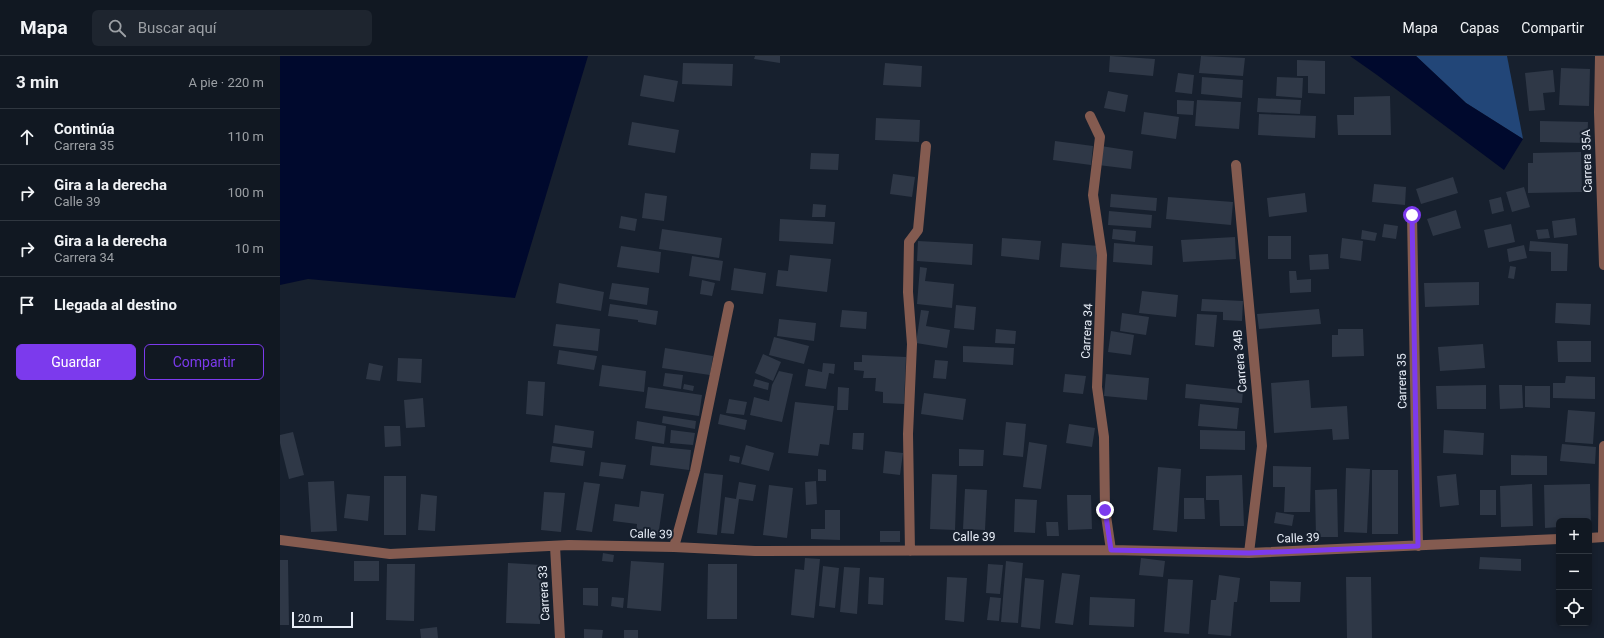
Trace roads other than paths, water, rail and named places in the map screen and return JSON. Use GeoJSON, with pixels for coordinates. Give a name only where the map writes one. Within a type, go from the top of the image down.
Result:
{"type":"FeatureCollection","features":[{"type":"Feature","properties":{"kind":"street","name":"Carrera 35A"},"geometry":{"type":"LineString","coordinates":[[1600,56],[1599,112],[1604,265]]}},
{"type":"Feature","properties":{"kind":"street","name":"Carrera 34"},"geometry":{"type":"LineString","coordinates":[[1090,116],[1100,137],[1094,195],[1102,255],[1097,387],[1104,437],[1105,510],[1111,550]]}},
{"type":"Feature","properties":{"kind":"street"},"geometry":{"type":"LineString","coordinates":[[910,551],[908,434],[912,344],[908,292],[909,242],[918,230],[926,146]]}},
{"type":"Feature","properties":{"kind":"street","name":"Carrera 34B"},"geometry":{"type":"LineString","coordinates":[[1236,165],[1262,446],[1249,553]]}},
{"type":"Feature","properties":{"kind":"street","name":"Carrera 35"},"geometry":{"type":"LineString","coordinates":[[1412,215],[1418,546]]}},
{"type":"Feature","properties":{"kind":"street"},"geometry":{"type":"LineString","coordinates":[[674,547],[695,471],[729,306]]}},
{"type":"Feature","properties":{"kind":"street"},"geometry":{"type":"LineString","coordinates":[[1592,538],[1604,537],[1604,446]]}},
{"type":"Feature","properties":{"kind":"street","name":"Calle 39"},"geometry":{"type":"LineString","coordinates":[[280,540],[390,554],[555,546],[674,547],[755,551],[1111,550],[1249,553],[1556,539]]}},
{"type":"Feature","properties":{"kind":"street","name":"Carrera 33"},"geometry":{"type":"LineString","coordinates":[[555,546],[560,638]]}}]}
